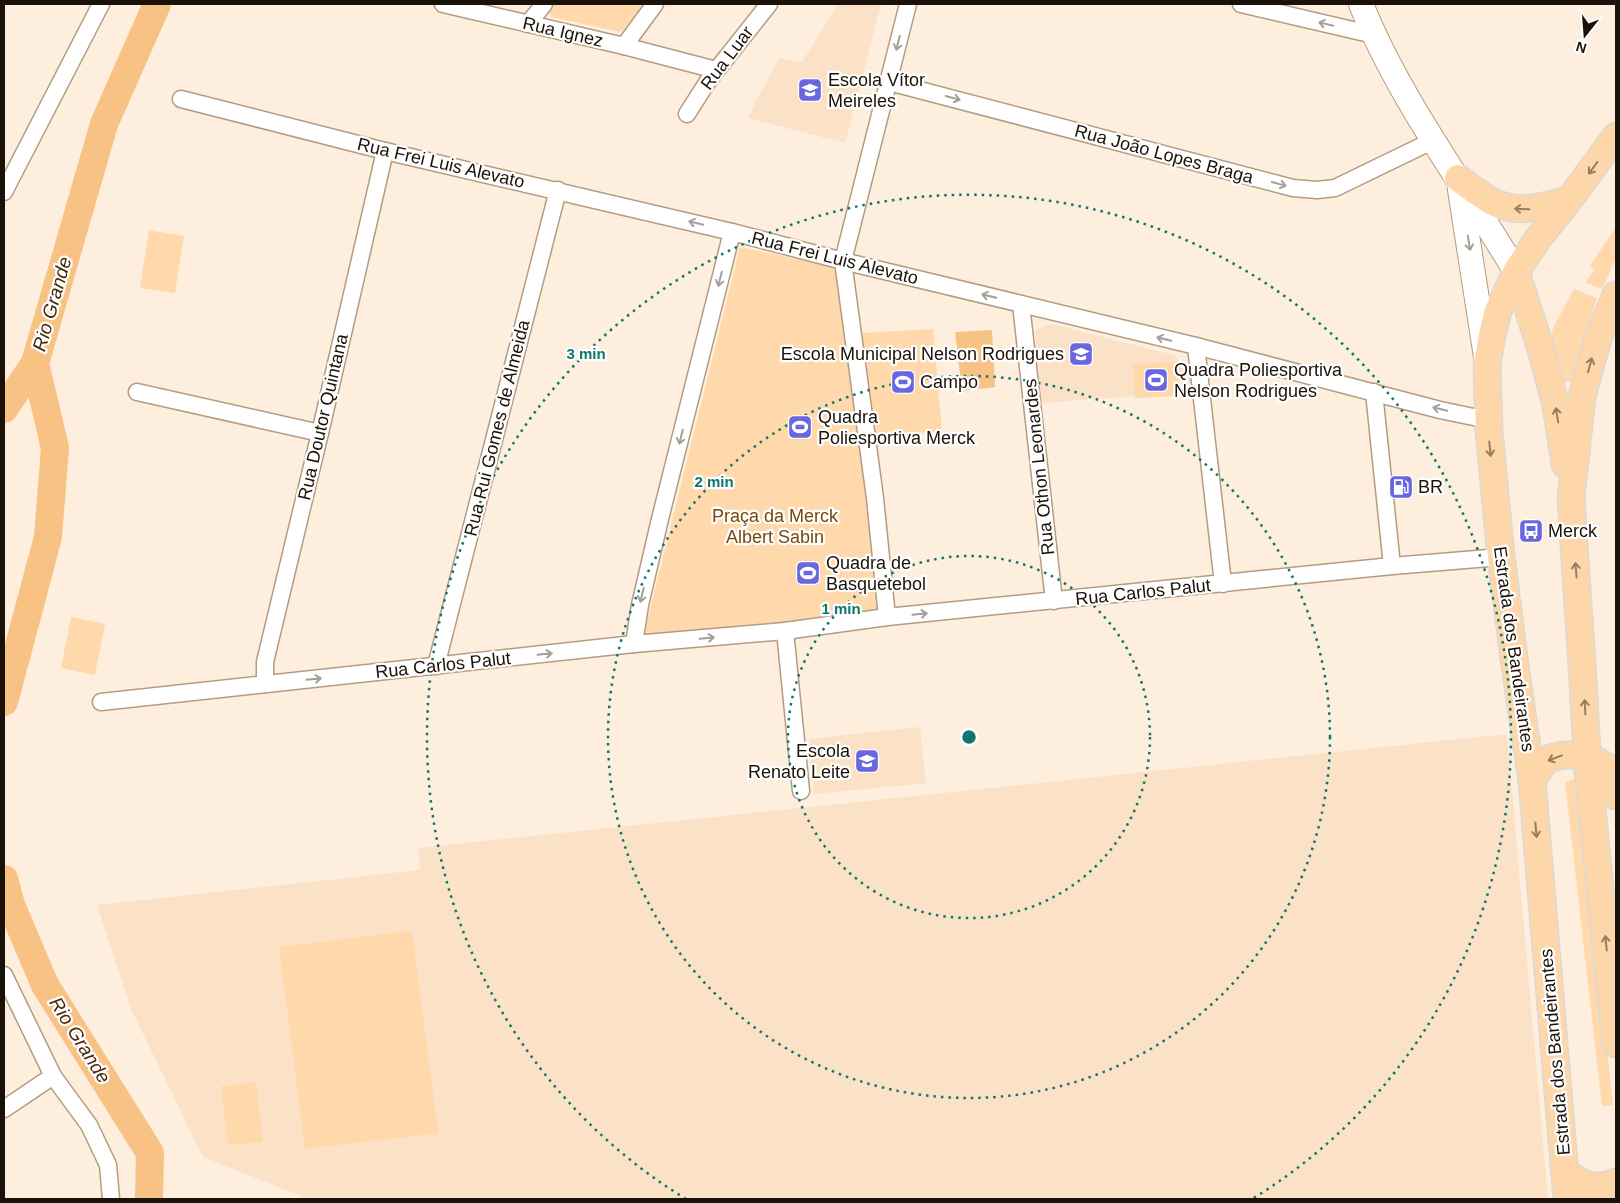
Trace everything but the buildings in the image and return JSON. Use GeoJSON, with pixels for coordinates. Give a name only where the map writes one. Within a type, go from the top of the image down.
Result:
{"type":"FeatureCollection","features":[{"type":"Feature","properties":{"kind":"main road"},"geometry":{"type":"LineString","coordinates":[[1361,4],[1374,35],[1400,84],[1516,272],[1556,405],[1571,497],[1587,755],[1616,1044]]}},
{"type":"Feature","properties":{"kind":"main road","name":"Estrada dos Bandeirantes"},"geometry":{"type":"LineString","coordinates":[[1567,1199],[1532,781],[1501,557],[1488,420],[1488,365],[1492,335],[1498,311],[1516,272],[1537,240],[1616,136]]}},
{"type":"Feature","properties":{"kind":"main road"},"geometry":{"type":"LineString","coordinates":[[1458,178],[1493,202],[1509,208],[1530,209],[1569,200]]}},
{"type":"Feature","properties":{"kind":"main road"},"geometry":{"type":"LineString","coordinates":[[1458,178],[1488,365]]}},
{"type":"Feature","properties":{"kind":"main road"},"geometry":{"type":"LineString","coordinates":[[1571,497],[1582,397],[1599,336],[1616,294]]}},
{"type":"Feature","properties":{"kind":"main road"},"geometry":{"type":"LineString","coordinates":[[1532,781],[1543,764],[1550,758],[1562,755],[1587,755],[1608,767],[1612,774],[1616,796]]}},
{"type":"Feature","properties":{"kind":"main road"},"geometry":{"type":"LineString","coordinates":[[1565,1172],[1578,1181],[1593,1187],[1605,1186],[1616,1182]]}},
{"type":"Feature","properties":{"kind":"street"},"geometry":{"type":"LineString","coordinates":[[4,192],[102,4]]}},
{"type":"Feature","properties":{"kind":"street","name":"Rua Ignez"},"geometry":{"type":"LineString","coordinates":[[443,4],[624,46],[716,70]]}},
{"type":"Feature","properties":{"kind":"street"},"geometry":{"type":"LineString","coordinates":[[528,24],[544,4]]}},
{"type":"Feature","properties":{"kind":"street","name":"Rua Ignez"},"geometry":{"type":"LineString","coordinates":[[624,46],[655,4]]}},
{"type":"Feature","properties":{"kind":"street","name":"Rua Luar"},"geometry":{"type":"LineString","coordinates":[[688,114],[716,70],[769,4]]}},
{"type":"Feature","properties":{"kind":"street"},"geometry":{"type":"LineString","coordinates":[[887,617],[875,498],[843,261],[908,4]]}},
{"type":"Feature","properties":{"kind":"street"},"geometry":{"type":"LineString","coordinates":[[1241,4],[1374,35]]}},
{"type":"Feature","properties":{"kind":"street","name":"Rua João Lopes Braga"},"geometry":{"type":"LineString","coordinates":[[888,82],[1293,188],[1317,190],[1335,188],[1434,140]]}},
{"type":"Feature","properties":{"kind":"street","name":"Rua Frei Luis Alevato"},"geometry":{"type":"LineString","coordinates":[[182,99],[385,151],[558,190],[1196,346],[1440,410],[1488,420]]}},
{"type":"Feature","properties":{"kind":"street","name":"Rua Doutor Quintana"},"geometry":{"type":"LineString","coordinates":[[266,684],[265,662],[385,151]]}},
{"type":"Feature","properties":{"kind":"street","name":"Rua Rui Gomes de Almeida"},"geometry":{"type":"LineString","coordinates":[[436,666],[558,190]]}},
{"type":"Feature","properties":{"kind":"street"},"geometry":{"type":"LineString","coordinates":[[634,644],[640,605],[660,519],[732,232]]}},
{"type":"Feature","properties":{"kind":"street","name":"Rua Othon Leonardes"},"geometry":{"type":"LineString","coordinates":[[1022,304],[1054,601]]}},
{"type":"Feature","properties":{"kind":"street"},"geometry":{"type":"LineString","coordinates":[[1196,346],[1223,584]]}},
{"type":"Feature","properties":{"kind":"street"},"geometry":{"type":"LineString","coordinates":[[137,392],[320,433]]}},
{"type":"Feature","properties":{"kind":"street"},"geometry":{"type":"LineString","coordinates":[[1374,392],[1392,566]]}},
{"type":"Feature","properties":{"kind":"street","name":"Rua Carlos Palut"},"geometry":{"type":"LineString","coordinates":[[101,702],[634,644],[785,631],[887,617],[1392,566],[1501,557]]}},
{"type":"Feature","properties":{"kind":"street"},"geometry":{"type":"LineString","coordinates":[[785,631],[801,791]]}},
{"type":"Feature","properties":{"kind":"street"},"geometry":{"type":"LineString","coordinates":[[4,975],[53,1076],[89,1125],[108,1165],[110,1199]]}},
{"type":"Feature","properties":{"kind":"street"},"geometry":{"type":"LineString","coordinates":[[4,1109],[53,1076]]}},
{"type":"Feature","properties":{"kind":"shaded area","name":"Escola Vítor Meireles"},"geometry":{"type":"Polygon","coordinates":[[[838,4],[881,4],[845,143],[747,118],[779,58],[802,62],[838,4]]]}},
{"type":"Feature","properties":{"kind":"shaded area"},"geometry":{"type":"Polygon","coordinates":[[[1051,324],[1174,355],[1190,373],[1191,392],[1041,403],[1035,330],[1051,324]]]}},
{"type":"Feature","properties":{"kind":"shaded area"},"geometry":{"type":"Polygon","coordinates":[[[992,330],[995,387],[962,391],[955,332],[992,330]]]}},
{"type":"Feature","properties":{"kind":"shaded area","name":"Escola Renato Leite"},"geometry":{"type":"Polygon","coordinates":[[[920,727],[926,783],[814,794],[808,739],[920,727]]]}},
{"type":"Feature","properties":{"kind":"shaded area"},"geometry":{"type":"Polygon","coordinates":[[[1507,734],[1548,1199],[309,1199],[203,1157],[131,1009],[97,905],[420,870],[418,848],[1507,734]]]}},
{"type":"Feature","properties":{"kind":"green space"},"geometry":{"type":"Polygon","coordinates":[[[552,4],[645,4],[621,32],[551,17],[550,7],[552,4]]]}},
{"type":"Feature","properties":{"kind":"green space"},"geometry":{"type":"Polygon","coordinates":[[[1616,227],[1616,258],[1602,289],[1586,283],[1594,269],[1590,266],[1616,227]]]}},
{"type":"Feature","properties":{"kind":"green space"},"geometry":{"type":"Polygon","coordinates":[[[149,230],[184,236],[175,293],[140,288],[149,230]]]}},
{"type":"Feature","properties":{"kind":"green space","name":"Praça da Merck Albert Sabin"},"geometry":{"type":"Polygon","coordinates":[[[740,247],[848,270],[886,616],[642,642],[740,247]]]}},
{"type":"Feature","properties":{"kind":"green space"},"geometry":{"type":"Polygon","coordinates":[[[1574,289],[1597,298],[1571,382],[1559,380],[1550,345],[1553,328],[1574,289]]]}},
{"type":"Feature","properties":{"kind":"green space","name":"Campo"},"geometry":{"type":"Polygon","coordinates":[[[933,329],[942,431],[874,436],[862,333],[933,329]]]}},
{"type":"Feature","properties":{"kind":"green space","name":"Quadra Poliesportiva Nelson Rodrigues"},"geometry":{"type":"Polygon","coordinates":[[[1177,362],[1179,396],[1135,398],[1133,364],[1177,362]]]}},
{"type":"Feature","properties":{"kind":"green space"},"geometry":{"type":"Polygon","coordinates":[[[71,617],[105,624],[95,675],[61,668],[71,617]]]}},
{"type":"Feature","properties":{"kind":"green space"},"geometry":{"type":"Polygon","coordinates":[[[1577,778],[1613,1105],[1602,1106],[1565,782],[1577,778]]]}},
{"type":"Feature","properties":{"kind":"green space"},"geometry":{"type":"Polygon","coordinates":[[[412,931],[438,1133],[305,1149],[279,947],[412,931]]]}},
{"type":"Feature","properties":{"kind":"green space"},"geometry":{"type":"Polygon","coordinates":[[[256,1082],[263,1142],[228,1145],[221,1086],[256,1082]]]}},
{"type":"Feature","properties":{"kind":"waterway","name":"Rio Grande"},"geometry":{"type":"LineString","coordinates":[[4,702],[48,537],[55,448],[35,363],[104,124],[157,4]]}},
{"type":"Feature","properties":{"kind":"waterway"},"geometry":{"type":"LineString","coordinates":[[4,409],[35,363]]}},
{"type":"Feature","properties":{"kind":"waterway","name":"Rio Grande"},"geometry":{"type":"LineString","coordinates":[[4,879],[11,905],[45,985],[150,1153],[149,1199]]}},
{"type":"Feature","properties":{"kind":"place","name":"Escola Vítor Meireles"},"geometry":{"type":"Point","coordinates":[810,90]}},
{"type":"Feature","properties":{"kind":"place","name":"Escola Municipal Nelson Rodrigues"},"geometry":{"type":"Point","coordinates":[1081,354]}},
{"type":"Feature","properties":{"kind":"place","name":"Quadra Poliesportiva Nelson Rodrigues"},"geometry":{"type":"Point","coordinates":[1156,380]}},
{"type":"Feature","properties":{"kind":"place","name":"Campo"},"geometry":{"type":"Point","coordinates":[903,382]}},
{"type":"Feature","properties":{"kind":"place","name":"Quadra Poliesportiva Merck"},"geometry":{"type":"Point","coordinates":[800,427]}},
{"type":"Feature","properties":{"kind":"place","name":"BR"},"geometry":{"type":"Point","coordinates":[1401,487]}},
{"type":"Feature","properties":{"kind":"place","name":"Merck"},"geometry":{"type":"Point","coordinates":[1531,531]}},
{"type":"Feature","properties":{"kind":"place","name":"Quadra de Basquetebol"},"geometry":{"type":"Point","coordinates":[808,573]}},
{"type":"Feature","properties":{"kind":"place","name":"Escola Renato Leite"},"geometry":{"type":"Point","coordinates":[867,761]}}]}
